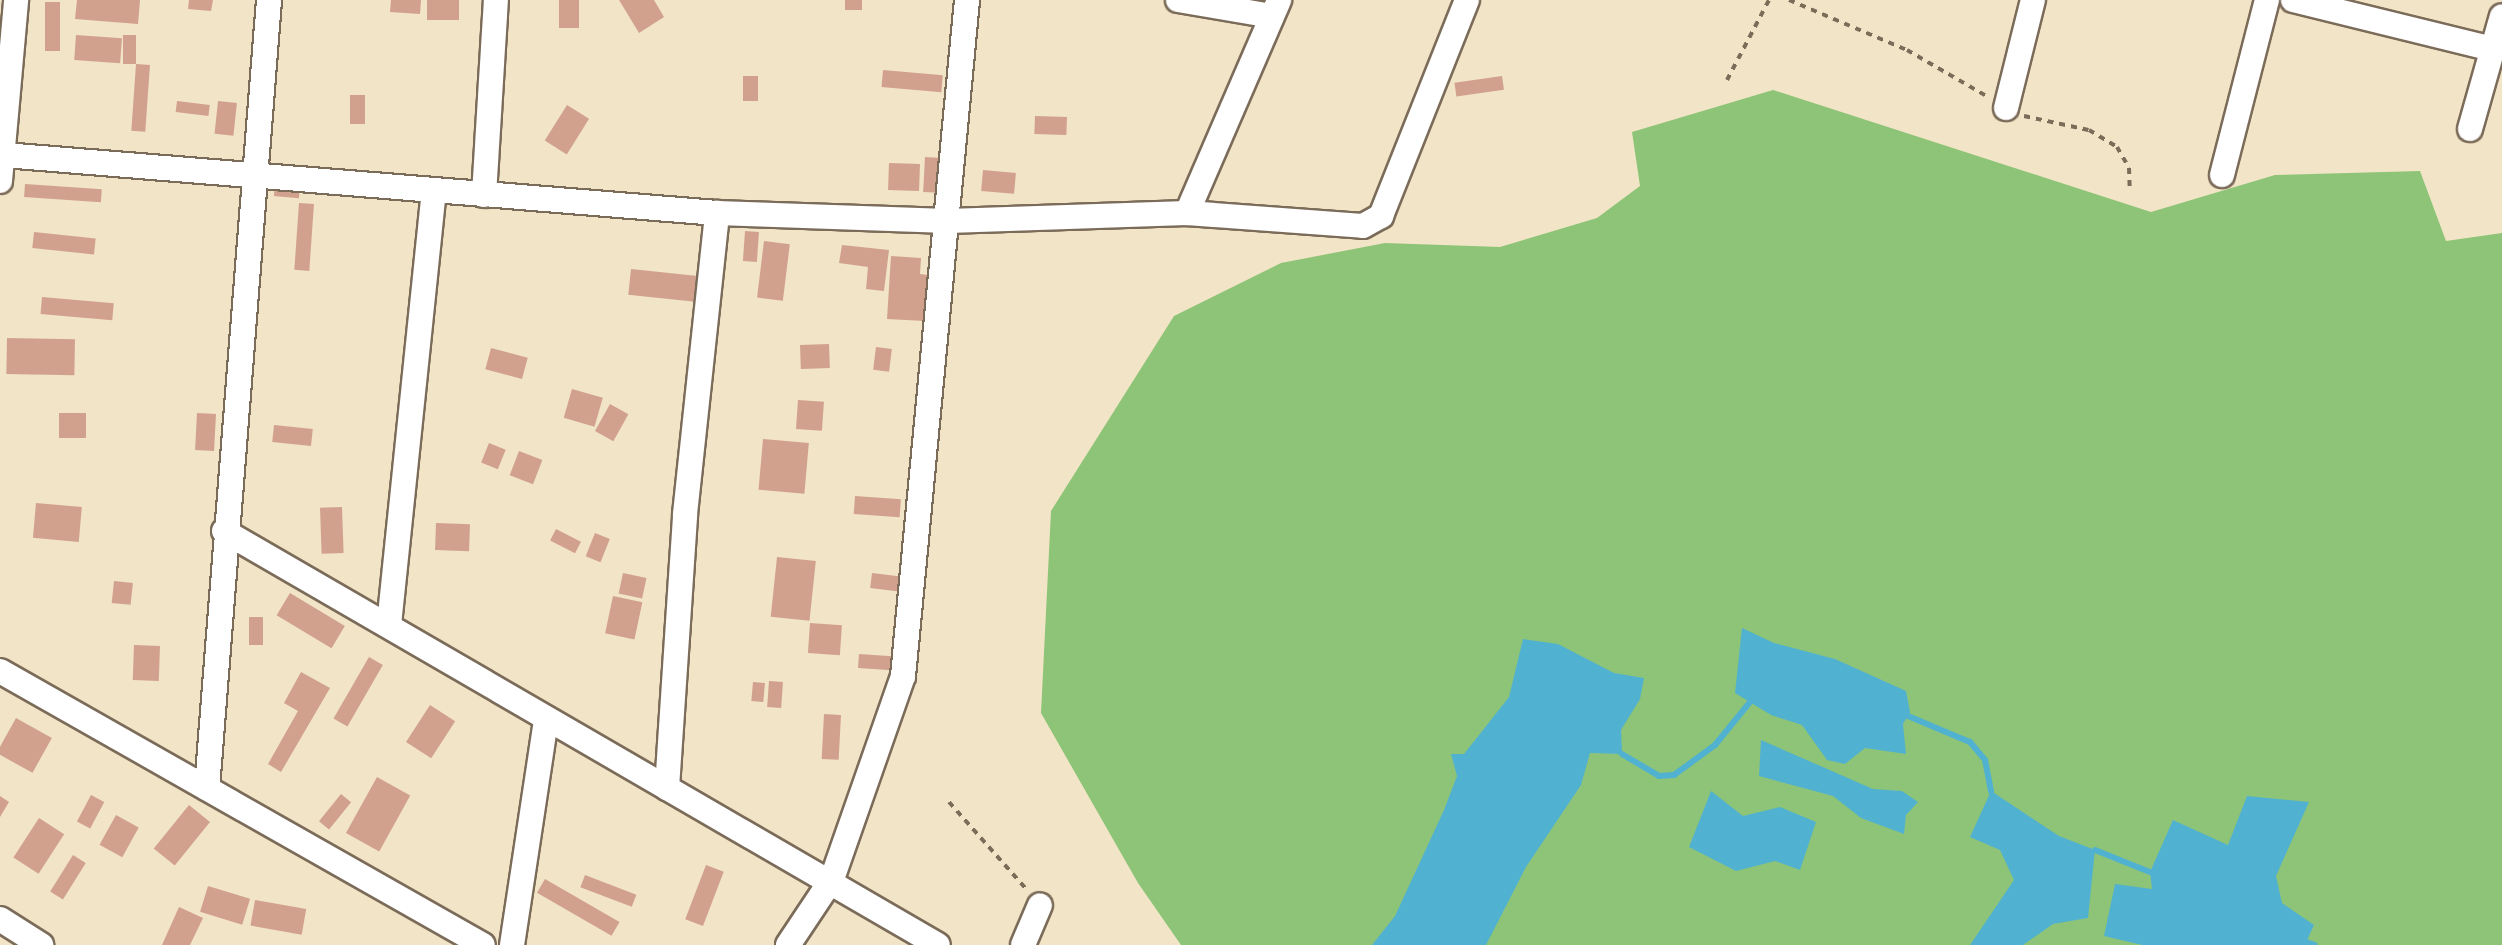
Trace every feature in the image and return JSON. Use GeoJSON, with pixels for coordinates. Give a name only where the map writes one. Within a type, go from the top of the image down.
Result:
{"type":"FeatureCollection","features":[{"type":"Feature","properties":{"kind":"street"},"geometry":{"type":"LineString","coordinates":[[0,181],[16,0]]}},
{"type":"Feature","properties":{"kind":"street"},"geometry":{"type":"LineString","coordinates":[[207,788],[224,531],[269,0]]}},
{"type":"Feature","properties":{"kind":"street"},"geometry":{"type":"LineString","coordinates":[[484,195],[496,0]]}},
{"type":"Feature","properties":{"kind":"street"},"geometry":{"type":"LineString","coordinates":[[788,945],[832,879],[903,676],[967,0]]}},
{"type":"Feature","properties":{"kind":"street"},"geometry":{"type":"LineString","coordinates":[[1178,0],[1276,8],[1187,213]]}},
{"type":"Feature","properties":{"kind":"street"},"geometry":{"type":"LineString","coordinates":[[4,155],[255,172],[434,191],[717,213],[948,221],[1187,213],[1363,226],[1381,216],[1467,0]]}},
{"type":"Feature","properties":{"kind":"street"},"geometry":{"type":"LineString","coordinates":[[2006,108],[2033,0]]}},
{"type":"Feature","properties":{"kind":"street"},"geometry":{"type":"LineString","coordinates":[[2222,175],[2267,0]]}},
{"type":"Feature","properties":{"kind":"street"},"geometry":{"type":"LineString","coordinates":[[2293,0],[2493,49]]}},
{"type":"Feature","properties":{"kind":"street"},"geometry":{"type":"LineString","coordinates":[[2470,129],[2502,16]]}},
{"type":"Feature","properties":{"kind":"street"},"geometry":{"type":"LineString","coordinates":[[389,625],[434,191]]}},
{"type":"Feature","properties":{"kind":"street"},"geometry":{"type":"LineString","coordinates":[[667,788],[685,514],[717,213]]}},
{"type":"Feature","properties":{"kind":"street"},"geometry":{"type":"LineString","coordinates":[[224,531],[546,719],[832,879],[938,945]]}},
{"type":"Feature","properties":{"kind":"street"},"geometry":{"type":"LineString","coordinates":[[0,671],[483,945]]}},
{"type":"Feature","properties":{"kind":"street"},"geometry":{"type":"LineString","coordinates":[[512,945],[546,719]]}},
{"type":"Feature","properties":{"kind":"street"},"geometry":{"type":"LineString","coordinates":[[1023,945],[1040,905]]}},
{"type":"Feature","properties":{"kind":"street"},"geometry":{"type":"LineString","coordinates":[[0,919],[41,945]]}},
{"type":"Feature","properties":{"kind":"path"},"geometry":{"type":"LineString","coordinates":[[1727,80],[1769,0]]}},
{"type":"Feature","properties":{"kind":"path"},"geometry":{"type":"LineString","coordinates":[[1789,0],[1907,50],[2006,108],[2045,124],[2089,130],[2117,147],[2129,168],[2130,191]]}},
{"type":"Feature","properties":{"kind":"path"},"geometry":{"type":"LineString","coordinates":[[949,802],[1040,905]]}},
{"type":"Feature","properties":{"kind":"green space"},"geometry":{"type":"Polygon","coordinates":[[[1773,90],[2151,212],[2275,175],[2420,171],[2446,241],[2502,233],[2502,945],[1181,945],[1138,883],[1041,713],[1051,511],[1174,316],[1281,263],[1385,243],[1500,247],[1597,218],[1640,186],[1632,132],[1773,90]]]}},
{"type":"Feature","properties":{"kind":"water"},"geometry":{"type":"Polygon","coordinates":[[[1742,628],[1774,643],[1835,659],[1906,691],[1910,712],[1903,724],[1906,754],[1865,748],[1845,764],[1827,760],[1802,725],[1771,715],[1735,693],[1742,628]]]}},
{"type":"Feature","properties":{"kind":"water"},"geometry":{"type":"Polygon","coordinates":[[[1523,639],[1558,644],[1614,673],[1644,678],[1640,699],[1621,730],[1622,754],[1590,753],[1581,785],[1526,867],[1486,945],[1372,945],[1395,916],[1444,810],[1457,776],[1451,754],[1464,754],[1509,697],[1523,639]]]}},
{"type":"Feature","properties":{"kind":"water"},"geometry":{"type":"Polygon","coordinates":[[[1761,740],[1873,789],[1902,791],[1918,802],[1906,815],[1904,834],[1861,818],[1833,796],[1759,776],[1761,740]]]}},
{"type":"Feature","properties":{"kind":"water"},"geometry":{"type":"Polygon","coordinates":[[[1711,791],[1743,816],[1780,807],[1816,822],[1800,870],[1775,861],[1736,871],[1689,847],[1711,791]]]}},
{"type":"Feature","properties":{"kind":"water"},"geometry":{"type":"Polygon","coordinates":[[[1991,791],[2059,836],[2095,850],[2088,918],[2053,924],[2023,945],[1970,945],[2014,880],[2000,850],[1970,837],[1991,791]]]}},
{"type":"Feature","properties":{"kind":"water"},"geometry":{"type":"Polygon","coordinates":[[[2247,796],[2309,802],[2276,876],[2282,903],[2314,925],[2305,945],[2142,945],[2104,936],[2115,884],[2152,889],[2150,872],[2173,820],[2228,845],[2247,796]]]}},
{"type":"Feature","properties":{"kind":"building"},"geometry":{"type":"Polygon","coordinates":[[[77,0],[140,0],[138,24],[75,19],[77,0]]]}},
{"type":"Feature","properties":{"kind":"building"},"geometry":{"type":"Polygon","coordinates":[[[189,0],[213,0],[211,11],[188,9],[189,0]]]}},
{"type":"Feature","properties":{"kind":"building"},"geometry":{"type":"Polygon","coordinates":[[[391,0],[421,0],[420,14],[390,12],[391,0]]]}},
{"type":"Feature","properties":{"kind":"building"},"geometry":{"type":"Polygon","coordinates":[[[427,0],[459,0],[459,20],[427,20],[427,0]]]}},
{"type":"Feature","properties":{"kind":"building"},"geometry":{"type":"Polygon","coordinates":[[[559,0],[579,0],[579,28],[559,28],[559,0]]]}},
{"type":"Feature","properties":{"kind":"building"},"geometry":{"type":"Polygon","coordinates":[[[619,0],[654,0],[664,17],[639,33],[619,0]]]}},
{"type":"Feature","properties":{"kind":"building"},"geometry":{"type":"Polygon","coordinates":[[[845,0],[862,0],[862,10],[845,10],[845,0]]]}},
{"type":"Feature","properties":{"kind":"building"},"geometry":{"type":"Polygon","coordinates":[[[45,2],[60,2],[60,51],[45,51],[45,2]]]}},
{"type":"Feature","properties":{"kind":"building"},"geometry":{"type":"Polygon","coordinates":[[[76,35],[122,38],[120,63],[74,60],[76,35]]]}},
{"type":"Feature","properties":{"kind":"building"},"geometry":{"type":"Polygon","coordinates":[[[123,35],[136,35],[136,64],[123,64],[123,35]]]}},
{"type":"Feature","properties":{"kind":"building"},"geometry":{"type":"Polygon","coordinates":[[[136,64],[150,65],[145,132],[131,131],[136,64]]]}},
{"type":"Feature","properties":{"kind":"building"},"geometry":{"type":"Polygon","coordinates":[[[883,70],[943,75],[941,92],[882,87],[883,70]]]}},
{"type":"Feature","properties":{"kind":"building"},"geometry":{"type":"Polygon","coordinates":[[[743,76],[758,76],[758,101],[743,101],[743,76]]]}},
{"type":"Feature","properties":{"kind":"building"},"geometry":{"type":"Polygon","coordinates":[[[1502,76],[1504,90],[1456,97],[1454,83],[1502,76]]]}},
{"type":"Feature","properties":{"kind":"building"},"geometry":{"type":"Polygon","coordinates":[[[350,95],[365,95],[365,124],[350,124],[350,95]]]}},
{"type":"Feature","properties":{"kind":"building"},"geometry":{"type":"Polygon","coordinates":[[[177,101],[210,105],[208,116],[176,112],[177,101]]]}},
{"type":"Feature","properties":{"kind":"building"},"geometry":{"type":"Polygon","coordinates":[[[218,101],[237,103],[233,136],[215,134],[218,101]]]}},
{"type":"Feature","properties":{"kind":"building"},"geometry":{"type":"Polygon","coordinates":[[[567,105],[589,119],[567,154],[545,141],[567,105]]]}},
{"type":"Feature","properties":{"kind":"building"},"geometry":{"type":"Polygon","coordinates":[[[1035,116],[1067,117],[1066,135],[1034,134],[1035,116]]]}},
{"type":"Feature","properties":{"kind":"building"},"geometry":{"type":"Polygon","coordinates":[[[925,157],[942,158],[940,193],[923,192],[925,157]]]}},
{"type":"Feature","properties":{"kind":"building"},"geometry":{"type":"Polygon","coordinates":[[[889,163],[920,164],[919,191],[888,190],[889,163]]]}},
{"type":"Feature","properties":{"kind":"building"},"geometry":{"type":"Polygon","coordinates":[[[983,170],[1016,173],[1014,194],[981,191],[983,170]]]}},
{"type":"Feature","properties":{"kind":"building"},"geometry":{"type":"Polygon","coordinates":[[[25,184],[102,189],[101,202],[24,197],[25,184]]]}},
{"type":"Feature","properties":{"kind":"building"},"geometry":{"type":"Polygon","coordinates":[[[275,184],[300,186],[299,198],[274,196],[275,184]]]}},
{"type":"Feature","properties":{"kind":"building"},"geometry":{"type":"Polygon","coordinates":[[[299,203],[314,204],[309,271],[294,270],[299,203]]]}},
{"type":"Feature","properties":{"kind":"building"},"geometry":{"type":"Polygon","coordinates":[[[745,231],[759,232],[757,262],[743,261],[745,231]]]}},
{"type":"Feature","properties":{"kind":"building"},"geometry":{"type":"Polygon","coordinates":[[[34,232],[96,238],[94,254],[32,248],[34,232]]]}},
{"type":"Feature","properties":{"kind":"building"},"geometry":{"type":"Polygon","coordinates":[[[764,241],[790,244],[783,301],[757,298],[764,241]]]}},
{"type":"Feature","properties":{"kind":"building"},"geometry":{"type":"Polygon","coordinates":[[[842,245],[889,250],[884,291],[866,289],[868,267],[839,263],[842,245]]]}},
{"type":"Feature","properties":{"kind":"building"},"geometry":{"type":"Polygon","coordinates":[[[891,256],[921,258],[920,274],[928,275],[925,321],[887,319],[891,256]]]}},
{"type":"Feature","properties":{"kind":"building"},"geometry":{"type":"Polygon","coordinates":[[[631,269],[698,276],[695,302],[628,295],[631,269]]]}},
{"type":"Feature","properties":{"kind":"building"},"geometry":{"type":"Polygon","coordinates":[[[42,297],[114,303],[112,320],[41,314],[42,297]]]}},
{"type":"Feature","properties":{"kind":"building"},"geometry":{"type":"Polygon","coordinates":[[[7,338],[75,339],[74,375],[6,374],[7,338]]]}},
{"type":"Feature","properties":{"kind":"building"},"geometry":{"type":"Polygon","coordinates":[[[829,344],[830,368],[801,369],[800,345],[829,344]]]}},
{"type":"Feature","properties":{"kind":"building"},"geometry":{"type":"Polygon","coordinates":[[[876,347],[892,349],[889,372],[873,370],[876,347]]]}},
{"type":"Feature","properties":{"kind":"building"},"geometry":{"type":"Polygon","coordinates":[[[491,348],[528,358],[522,379],[485,369],[491,348]]]}},
{"type":"Feature","properties":{"kind":"building"},"geometry":{"type":"Polygon","coordinates":[[[572,389],[603,398],[594,427],[564,418],[572,389]]]}},
{"type":"Feature","properties":{"kind":"building"},"geometry":{"type":"Polygon","coordinates":[[[798,400],[824,402],[822,431],[796,429],[798,400]]]}},
{"type":"Feature","properties":{"kind":"building"},"geometry":{"type":"Polygon","coordinates":[[[610,404],[628,414],[613,441],[595,431],[610,404]]]}},
{"type":"Feature","properties":{"kind":"building"},"geometry":{"type":"Polygon","coordinates":[[[59,413],[86,413],[86,438],[59,438],[59,413]]]}},
{"type":"Feature","properties":{"kind":"building"},"geometry":{"type":"Polygon","coordinates":[[[197,413],[216,414],[214,451],[195,450],[197,413]]]}},
{"type":"Feature","properties":{"kind":"building"},"geometry":{"type":"Polygon","coordinates":[[[274,425],[313,429],[311,446],[272,442],[274,425]]]}},
{"type":"Feature","properties":{"kind":"building"},"geometry":{"type":"Polygon","coordinates":[[[763,439],[809,443],[804,494],[759,490],[763,439]]]}},
{"type":"Feature","properties":{"kind":"building"},"geometry":{"type":"Polygon","coordinates":[[[489,443],[506,450],[498,469],[481,462],[489,443]]]}},
{"type":"Feature","properties":{"kind":"building"},"geometry":{"type":"Polygon","coordinates":[[[519,451],[542,460],[533,484],[510,475],[519,451]]]}},
{"type":"Feature","properties":{"kind":"building"},"geometry":{"type":"Polygon","coordinates":[[[855,496],[901,499],[900,517],[854,514],[855,496]]]}},
{"type":"Feature","properties":{"kind":"building"},"geometry":{"type":"Polygon","coordinates":[[[36,503],[82,507],[79,542],[33,538],[36,503]]]}},
{"type":"Feature","properties":{"kind":"building"},"geometry":{"type":"Polygon","coordinates":[[[342,507],[344,553],[322,554],[320,508],[342,507]]]}},
{"type":"Feature","properties":{"kind":"building"},"geometry":{"type":"Polygon","coordinates":[[[436,523],[470,524],[469,551],[435,550],[436,523]]]}},
{"type":"Feature","properties":{"kind":"building"},"geometry":{"type":"Polygon","coordinates":[[[556,529],[581,542],[575,553],[550,541],[556,529]]]}},
{"type":"Feature","properties":{"kind":"building"},"geometry":{"type":"Polygon","coordinates":[[[595,533],[610,539],[600,562],[586,556],[595,533]]]}},
{"type":"Feature","properties":{"kind":"building"},"geometry":{"type":"Polygon","coordinates":[[[777,557],[816,561],[810,621],[771,617],[777,557]]]}},
{"type":"Feature","properties":{"kind":"building"},"geometry":{"type":"Polygon","coordinates":[[[623,573],[646,578],[642,599],[619,594],[623,573]]]}},
{"type":"Feature","properties":{"kind":"building"},"geometry":{"type":"Polygon","coordinates":[[[872,573],[907,577],[905,592],[870,588],[872,573]]]}},
{"type":"Feature","properties":{"kind":"building"},"geometry":{"type":"Polygon","coordinates":[[[114,581],[133,583],[131,605],[112,603],[114,581]]]}},
{"type":"Feature","properties":{"kind":"building"},"geometry":{"type":"Polygon","coordinates":[[[290,593],[345,626],[331,648],[277,615],[290,593]]]}},
{"type":"Feature","properties":{"kind":"building"},"geometry":{"type":"Polygon","coordinates":[[[613,596],[642,602],[634,639],[605,633],[613,596]]]}},
{"type":"Feature","properties":{"kind":"building"},"geometry":{"type":"Polygon","coordinates":[[[249,617],[263,617],[263,645],[249,645],[249,617]]]}},
{"type":"Feature","properties":{"kind":"building"},"geometry":{"type":"Polygon","coordinates":[[[810,623],[842,625],[840,655],[808,653],[810,623]]]}},
{"type":"Feature","properties":{"kind":"building"},"geometry":{"type":"Polygon","coordinates":[[[134,645],[160,646],[159,681],[133,680],[134,645]]]}},
{"type":"Feature","properties":{"kind":"building"},"geometry":{"type":"Polygon","coordinates":[[[859,654],[900,657],[899,671],[858,668],[859,654]]]}},
{"type":"Feature","properties":{"kind":"building"},"geometry":{"type":"Polygon","coordinates":[[[369,657],[383,665],[347,726],[334,718],[369,657]]]}},
{"type":"Feature","properties":{"kind":"building"},"geometry":{"type":"Polygon","coordinates":[[[301,672],[330,688],[281,772],[268,764],[298,711],[284,703],[301,672]]]}},
{"type":"Feature","properties":{"kind":"building"},"geometry":{"type":"Polygon","coordinates":[[[769,681],[783,682],[781,708],[767,707],[769,681]]]}},
{"type":"Feature","properties":{"kind":"building"},"geometry":{"type":"Polygon","coordinates":[[[753,682],[765,683],[763,702],[751,701],[753,682]]]}},
{"type":"Feature","properties":{"kind":"building"},"geometry":{"type":"Polygon","coordinates":[[[430,705],[455,721],[431,758],[406,742],[430,705]]]}},
{"type":"Feature","properties":{"kind":"building"},"geometry":{"type":"Polygon","coordinates":[[[824,714],[841,715],[839,760],[822,759],[824,714]]]}},
{"type":"Feature","properties":{"kind":"building"},"geometry":{"type":"Polygon","coordinates":[[[16,718],[52,738],[32,773],[0,755],[0,747],[16,718]]]}},
{"type":"Feature","properties":{"kind":"building"},"geometry":{"type":"Polygon","coordinates":[[[377,777],[410,795],[379,851],[346,833],[377,777]]]}},
{"type":"Feature","properties":{"kind":"building"},"geometry":{"type":"Polygon","coordinates":[[[341,794],[351,802],[329,829],[319,821],[341,794]]]}},
{"type":"Feature","properties":{"kind":"building"},"geometry":{"type":"Polygon","coordinates":[[[91,795],[104,802],[90,829],[77,821],[91,795]]]}},
{"type":"Feature","properties":{"kind":"building"},"geometry":{"type":"Polygon","coordinates":[[[0,796],[9,802],[0,817],[0,796]]]}},
{"type":"Feature","properties":{"kind":"building"},"geometry":{"type":"Polygon","coordinates":[[[189,805],[210,822],[175,866],[154,849],[189,805]]]}},
{"type":"Feature","properties":{"kind":"building"},"geometry":{"type":"Polygon","coordinates":[[[116,815],[139,828],[122,857],[100,845],[116,815]]]}},
{"type":"Feature","properties":{"kind":"building"},"geometry":{"type":"Polygon","coordinates":[[[39,818],[64,834],[39,874],[13,857],[39,818]]]}},
{"type":"Feature","properties":{"kind":"building"},"geometry":{"type":"Polygon","coordinates":[[[73,855],[86,863],[63,899],[50,891],[73,855]]]}},
{"type":"Feature","properties":{"kind":"building"},"geometry":{"type":"Polygon","coordinates":[[[706,865],[724,872],[703,926],[685,919],[706,865]]]}},
{"type":"Feature","properties":{"kind":"building"},"geometry":{"type":"Polygon","coordinates":[[[585,875],[636,895],[632,907],[580,887],[585,875]]]}},
{"type":"Feature","properties":{"kind":"building"},"geometry":{"type":"Polygon","coordinates":[[[545,879],[619,922],[611,936],[537,893],[545,879]]]}},
{"type":"Feature","properties":{"kind":"building"},"geometry":{"type":"Polygon","coordinates":[[[208,886],[250,899],[242,925],[200,912],[208,886]]]}},
{"type":"Feature","properties":{"kind":"building"},"geometry":{"type":"Polygon","coordinates":[[[255,900],[306,909],[302,935],[250,926],[255,900]]]}},
{"type":"Feature","properties":{"kind":"building"},"geometry":{"type":"Polygon","coordinates":[[[179,907],[203,918],[190,945],[162,945],[179,907]]]}},
{"type":"Feature","properties":{"kind":"waterway"},"geometry":{"type":"LineString","coordinates":[[1622,754],[1659,776],[1674,775],[1715,745],[1750,702]]}},
{"type":"Feature","properties":{"kind":"waterway"},"geometry":{"type":"LineString","coordinates":[[1908,716],[1970,742],[1985,760],[1991,791]]}},
{"type":"Feature","properties":{"kind":"waterway"},"geometry":{"type":"LineString","coordinates":[[2095,850],[2150,872]]}},
{"type":"Feature","properties":{"kind":"waterway"},"geometry":{"type":"LineString","coordinates":[[2306,942],[2315,945]]}}]}
